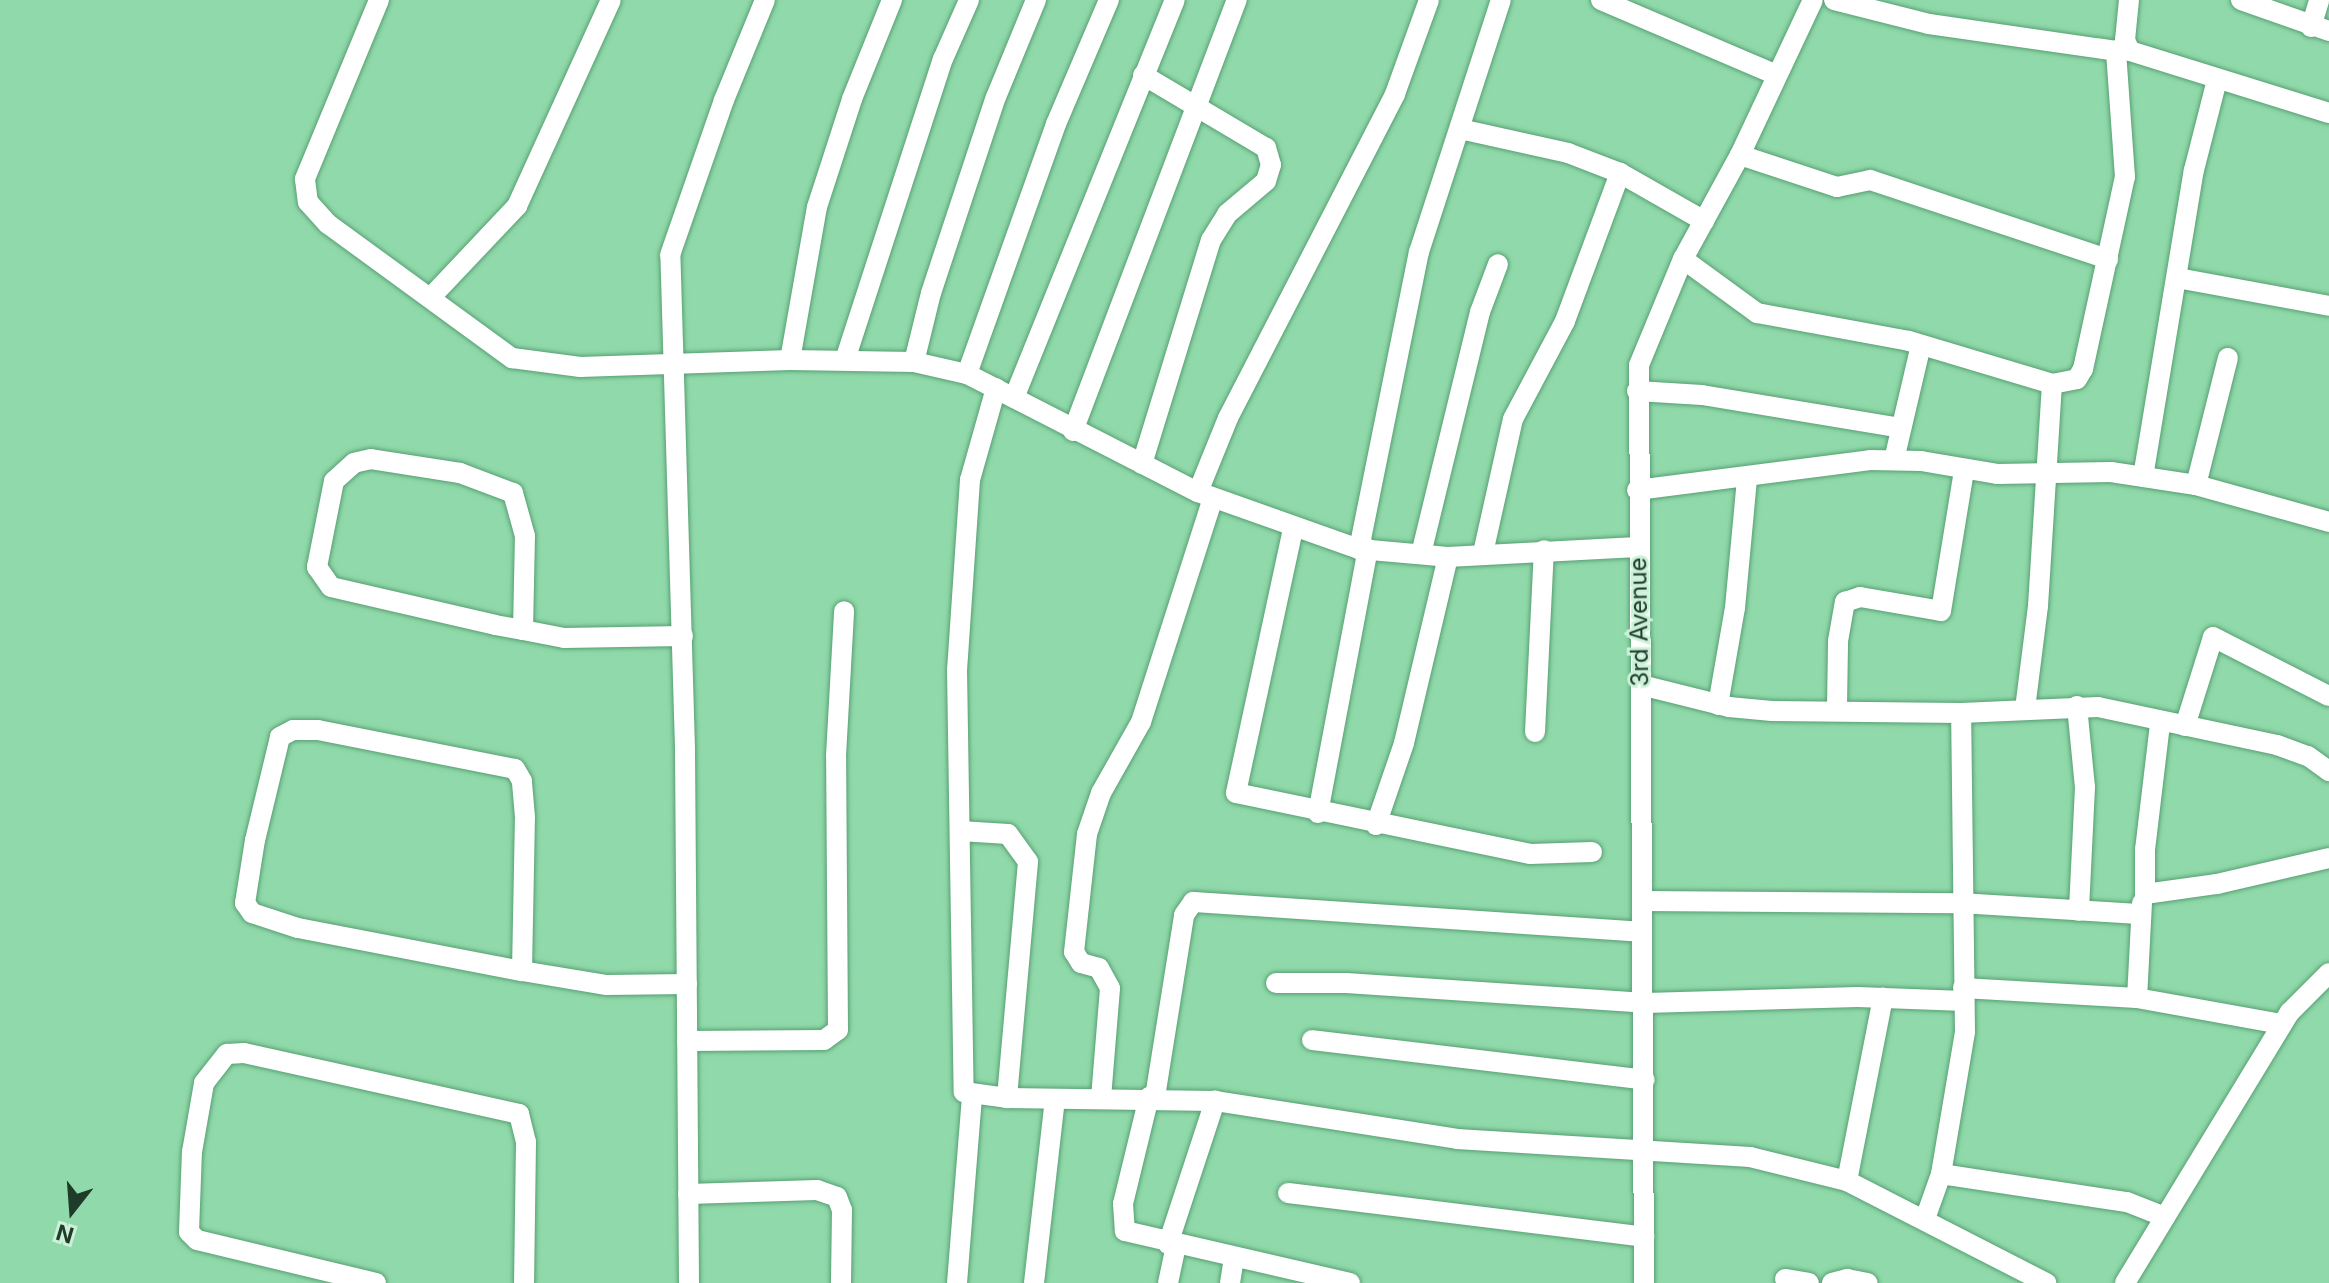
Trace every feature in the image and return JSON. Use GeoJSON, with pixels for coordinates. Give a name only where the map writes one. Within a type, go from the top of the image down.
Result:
{"type":"FeatureCollection","features":[{"type":"Feature","properties":{"kind":"street"},"geometry":{"type":"LineString","coordinates":[[379,0],[305,179],[308,202],[328,224],[432,296],[512,358],[524,362],[671,367],[790,360],[914,362],[967,374],[1073,431],[1206,495],[1293,529],[1364,549],[1448,557],[1637,547]]}},
{"type":"Feature","properties":{"kind":"street"},"geometry":{"type":"LineString","coordinates":[[432,296],[517,206],[611,0]]}},
{"type":"Feature","properties":{"kind":"street"},"geometry":{"type":"LineString","coordinates":[[689,1283],[683,636],[671,367],[670,255],[724,100],[765,0]]}},
{"type":"Feature","properties":{"kind":"street"},"geometry":{"type":"LineString","coordinates":[[790,360],[817,207],[852,99],[892,0]]}},
{"type":"Feature","properties":{"kind":"street"},"geometry":{"type":"LineString","coordinates":[[845,360],[943,59],[969,0]]}},
{"type":"Feature","properties":{"kind":"street"},"geometry":{"type":"LineString","coordinates":[[914,362],[931,293],[996,97],[1036,0]]}},
{"type":"Feature","properties":{"kind":"street"},"geometry":{"type":"LineString","coordinates":[[967,374],[1056,124],[1109,0]]}},
{"type":"Feature","properties":{"kind":"street"},"geometry":{"type":"LineString","coordinates":[[1175,0],[970,480],[957,669],[961,1088],[972,1095],[1007,1098],[1152,1097],[1215,1101],[1457,1139],[1750,1157],[1847,1181],[2046,1283]]}},
{"type":"Feature","properties":{"kind":"street"},"geometry":{"type":"LineString","coordinates":[[1073,431],[1172,163],[1197,108],[1237,0]]}},
{"type":"Feature","properties":{"kind":"street"},"geometry":{"type":"LineString","coordinates":[[1101,1098],[1110,988],[1099,968],[1081,963],[1074,952],[1087,834],[1101,793],[1141,722],[1228,418],[1395,94],[1429,0]]}},
{"type":"Feature","properties":{"kind":"street"},"geometry":{"type":"LineString","coordinates":[[1318,813],[1419,252],[1501,0]]}},
{"type":"Feature","properties":{"kind":"street"},"geometry":{"type":"LineString","coordinates":[[1601,0],[1777,75]]}},
{"type":"Feature","properties":{"kind":"street"},"geometry":{"type":"LineString","coordinates":[[1834,0],[1929,24],[2121,49],[2329,113]]}},
{"type":"Feature","properties":{"kind":"street"},"geometry":{"type":"LineString","coordinates":[[1683,259],[1757,313],[1802,318],[1860,335],[1921,345],[2052,384],[2077,379],[2083,369],[2125,177],[2121,49],[2129,0]]}},
{"type":"Feature","properties":{"kind":"street"},"geometry":{"type":"LineString","coordinates":[[2241,0],[2320,29],[2319,0]]}},
{"type":"Feature","properties":{"kind":"street","name":"3rd Avenue"},"geometry":{"type":"LineString","coordinates":[[1644,1283],[1645,1003],[1637,547],[1639,365],[1657,314],[1683,259],[1740,155],[1807,2]]}},
{"type":"Feature","properties":{"kind":"street"},"geometry":{"type":"LineString","coordinates":[[1142,464],[1211,240],[1227,214],[1266,181],[1271,165],[1266,148],[1143,75]]}},
{"type":"Feature","properties":{"kind":"street"},"geometry":{"type":"LineString","coordinates":[[2143,477],[2194,170],[2217,80]]}},
{"type":"Feature","properties":{"kind":"street"},"geometry":{"type":"LineString","coordinates":[[1460,129],[1568,153],[1620,173],[1704,221]]}},
{"type":"Feature","properties":{"kind":"street"},"geometry":{"type":"LineString","coordinates":[[1740,155],[1837,187],[1870,180],[2108,259]]}},
{"type":"Feature","properties":{"kind":"street"},"geometry":{"type":"LineString","coordinates":[[1483,553],[1513,419],[1565,321],[1620,173]]}},
{"type":"Feature","properties":{"kind":"street"},"geometry":{"type":"LineString","coordinates":[[1421,554],[1476,326],[1498,264]]}},
{"type":"Feature","properties":{"kind":"street"},"geometry":{"type":"LineString","coordinates":[[2177,278],[2329,306]]}},
{"type":"Feature","properties":{"kind":"street"},"geometry":{"type":"LineString","coordinates":[[1894,460],[1921,345]]}},
{"type":"Feature","properties":{"kind":"street"},"geometry":{"type":"LineString","coordinates":[[2196,485],[2228,358]]}},
{"type":"Feature","properties":{"kind":"street"},"geometry":{"type":"LineString","coordinates":[[2025,709],[2038,606],[2052,384]]}},
{"type":"Feature","properties":{"kind":"street"},"geometry":{"type":"LineString","coordinates":[[1637,391],[1702,395],[1901,428]]}},
{"type":"Feature","properties":{"kind":"street"},"geometry":{"type":"LineString","coordinates":[[523,630],[525,536],[513,493],[460,473],[371,459],[354,463],[334,481],[317,567],[327,585],[523,630],[564,638],[683,636]]}},
{"type":"Feature","properties":{"kind":"street"},"geometry":{"type":"LineString","coordinates":[[1637,490],[1894,460],[1964,470],[2143,477],[2196,485],[2329,522]]}},
{"type":"Feature","properties":{"kind":"street"},"geometry":{"type":"LineString","coordinates":[[1837,708],[1838,641],[1845,602],[1860,597],[1935,612],[1943,608],[1964,470]]}},
{"type":"Feature","properties":{"kind":"street"},"geometry":{"type":"LineString","coordinates":[[1718,705],[1735,608],[1747,478]]}},
{"type":"Feature","properties":{"kind":"street"},"geometry":{"type":"LineString","coordinates":[[1293,529],[1235,790],[1318,813],[1530,854],[1592,852]]}},
{"type":"Feature","properties":{"kind":"street"},"geometry":{"type":"LineString","coordinates":[[1535,732],[1544,550]]}},
{"type":"Feature","properties":{"kind":"street"},"geometry":{"type":"LineString","coordinates":[[1376,825],[1404,743],[1448,557]]}},
{"type":"Feature","properties":{"kind":"street"},"geometry":{"type":"LineString","coordinates":[[687,1041],[824,1040],[838,1030],[836,756],[844,611]]}},
{"type":"Feature","properties":{"kind":"street"},"geometry":{"type":"LineString","coordinates":[[2185,726],[2213,637],[2329,696]]}},
{"type":"Feature","properties":{"kind":"street"},"geometry":{"type":"LineString","coordinates":[[1641,685],[1718,705],[1772,711],[1837,708],[1961,713],[2077,706],[2277,745],[2308,756],[2329,771]]}},
{"type":"Feature","properties":{"kind":"street"},"geometry":{"type":"LineString","coordinates":[[2077,706],[2085,787],[2079,911]]}},
{"type":"Feature","properties":{"kind":"street"},"geometry":{"type":"LineString","coordinates":[[1925,1219],[1941,1174],[1965,1032],[1960,903],[1961,713]]}},
{"type":"Feature","properties":{"kind":"street"},"geometry":{"type":"LineString","coordinates":[[2137,998],[2139,914],[2145,894],[2145,849],[2160,724]]}},
{"type":"Feature","properties":{"kind":"street"},"geometry":{"type":"LineString","coordinates":[[522,971],[525,817],[522,781],[515,769],[318,730],[293,730],[280,737],[255,840],[247,909],[298,928],[522,971],[607,985],[687,984]]}},
{"type":"Feature","properties":{"kind":"street"},"geometry":{"type":"LineString","coordinates":[[960,831],[1008,834],[1028,862],[1007,1098]]}},
{"type":"Feature","properties":{"kind":"street"},"geometry":{"type":"LineString","coordinates":[[2145,894],[2217,884],[2329,858]]}},
{"type":"Feature","properties":{"kind":"street"},"geometry":{"type":"LineString","coordinates":[[1642,901],[1960,903],[2139,914]]}},
{"type":"Feature","properties":{"kind":"street"},"geometry":{"type":"LineString","coordinates":[[1350,1283],[1294,1277],[1234,1257],[1172,1245],[1121,1226],[1152,1097],[1184,915],[1193,902],[1642,932]]}},
{"type":"Feature","properties":{"kind":"street"},"geometry":{"type":"LineString","coordinates":[[2125,1283],[2282,1024],[2329,973]]}},
{"type":"Feature","properties":{"kind":"street"},"geometry":{"type":"LineString","coordinates":[[1276,983],[1346,983],[1645,1003],[1964,995],[2137,998],[2282,1024]]}},
{"type":"Feature","properties":{"kind":"street"},"geometry":{"type":"LineString","coordinates":[[1847,1181],[1883,998]]}},
{"type":"Feature","properties":{"kind":"street"},"geometry":{"type":"LineString","coordinates":[[1312,1040],[1645,1080]]}},
{"type":"Feature","properties":{"kind":"street"},"geometry":{"type":"LineString","coordinates":[[376,1283],[197,1240],[189,1232],[190,1168],[204,1083],[227,1054],[259,1056],[519,1114],[525,1123],[526,1154],[524,1283]]}},
{"type":"Feature","properties":{"kind":"street"},"geometry":{"type":"LineString","coordinates":[[957,1283],[972,1095]]}},
{"type":"Feature","properties":{"kind":"street"},"geometry":{"type":"LineString","coordinates":[[1034,1283],[1055,1099]]}},
{"type":"Feature","properties":{"kind":"street"},"geometry":{"type":"LineString","coordinates":[[1168,1283],[1172,1245],[1215,1101]]}},
{"type":"Feature","properties":{"kind":"street"},"geometry":{"type":"LineString","coordinates":[[1941,1174],[2127,1202],[2165,1217]]}},
{"type":"Feature","properties":{"kind":"street"},"geometry":{"type":"LineString","coordinates":[[688,1194],[817,1190],[837,1197],[842,1210],[841,1283]]}},
{"type":"Feature","properties":{"kind":"street"},"geometry":{"type":"LineString","coordinates":[[1288,1193],[1644,1237]]}},
{"type":"Feature","properties":{"kind":"street"},"geometry":{"type":"LineString","coordinates":[[1230,1283],[1234,1257]]}},
{"type":"Feature","properties":{"kind":"street"},"geometry":{"type":"LineString","coordinates":[[1785,1279],[1809,1283]]}},
{"type":"Feature","properties":{"kind":"street"},"geometry":{"type":"LineString","coordinates":[[1842,1282],[1868,1283]]}}]}
